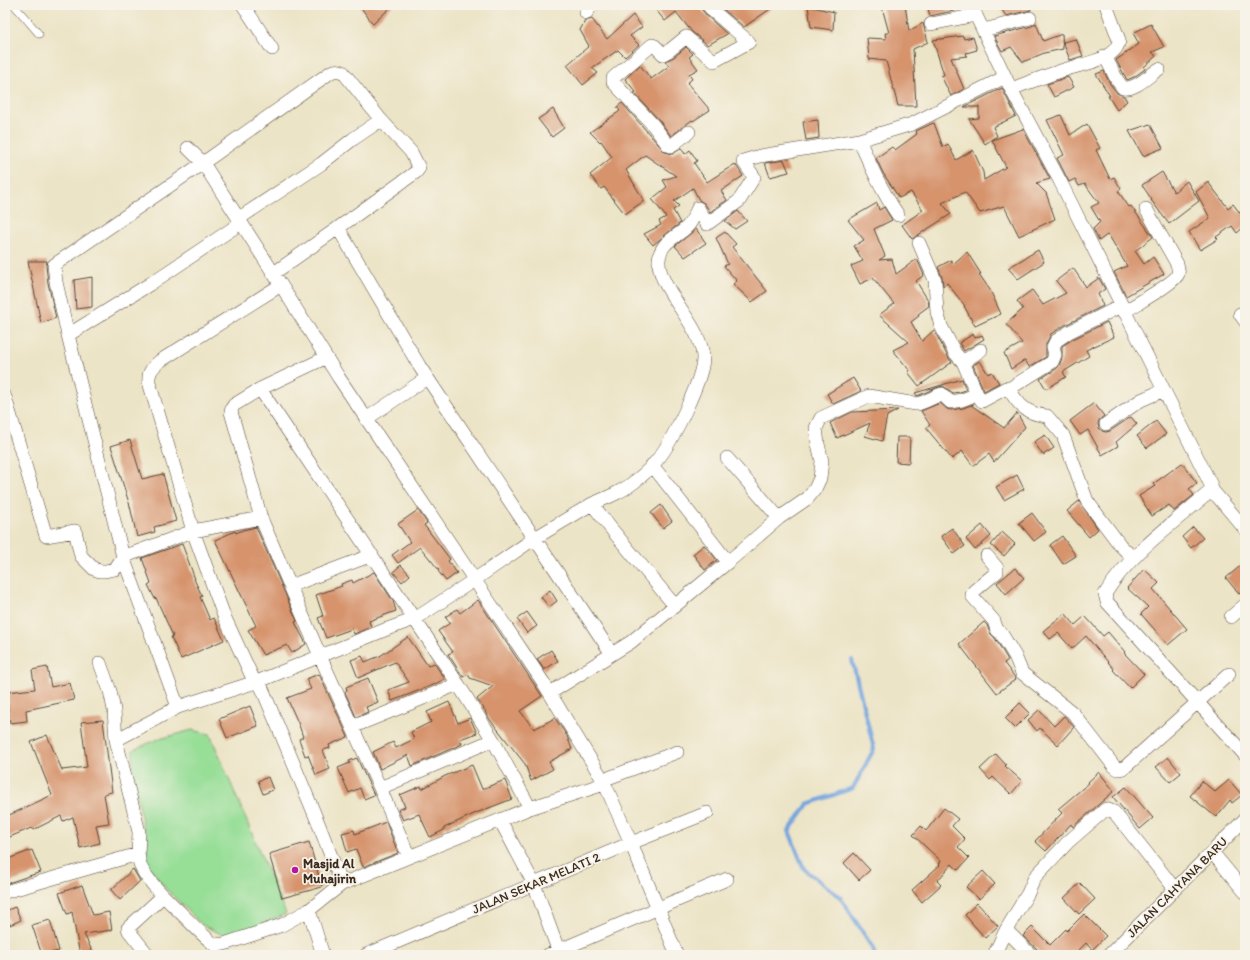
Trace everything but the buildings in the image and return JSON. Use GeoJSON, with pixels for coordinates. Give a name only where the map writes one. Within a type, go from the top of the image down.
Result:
{"type":"FeatureCollection","features":[{"type":"Feature","properties":{"kind":"street"},"geometry":{"type":"LineString","coordinates":[[243,5],[272,50]]}},
{"type":"Feature","properties":{"kind":"street"},"geometry":{"type":"LineString","coordinates":[[689,132],[671,146],[668,145],[613,82],[613,78],[652,45],[663,54],[686,37],[714,61],[749,42],[708,5]]}},
{"type":"Feature","properties":{"kind":"street"},"geometry":{"type":"LineString","coordinates":[[116,740],[178,707],[257,682],[415,619],[535,538],[587,507],[620,492],[638,479],[658,460],[670,442],[689,403],[700,375],[703,358],[698,338],[667,287],[659,270],[661,249],[666,243],[688,226],[698,208],[707,224],[739,201],[754,177],[743,161],[760,156],[859,140],[912,124],[1008,83],[1090,64],[1114,50],[1118,45],[1119,40],[1106,5]]}},
{"type":"Feature","properties":{"kind":"street"},"geometry":{"type":"LineString","coordinates":[[931,24],[973,10],[984,30],[1008,83],[1060,181],[1211,485],[1212,490],[1245,529]]}},
{"type":"Feature","properties":{"kind":"street"},"geometry":{"type":"LineString","coordinates":[[984,30],[1030,18]]}},
{"type":"Feature","properties":{"kind":"street"},"geometry":{"type":"LineString","coordinates":[[1105,56],[1117,80],[1124,88],[1133,87],[1158,69]]}},
{"type":"Feature","properties":{"kind":"street"},"geometry":{"type":"LineString","coordinates":[[178,707],[123,557],[68,335],[56,282],[54,264],[203,163],[336,70],[343,72],[382,120],[411,152],[419,168],[413,175],[274,273]]}},
{"type":"Feature","properties":{"kind":"street"},"geometry":{"type":"LineString","coordinates":[[68,335],[150,284],[382,120]]}},
{"type":"Feature","properties":{"kind":"street"},"geometry":{"type":"LineString","coordinates":[[859,140],[877,179],[898,215]]}},
{"type":"Feature","properties":{"kind":"street"},"geometry":{"type":"LineString","coordinates":[[188,148],[203,163],[239,221],[282,285],[325,358],[550,693],[603,782],[632,843],[677,955]]}},
{"type":"Feature","properties":{"kind":"street"},"geometry":{"type":"LineString","coordinates":[[919,243],[937,287],[938,312],[941,326],[955,353],[963,362],[976,394],[982,401],[1006,388],[1009,389],[1052,362],[1055,355],[1054,347],[1056,341],[1069,332],[1123,309],[1171,282],[1179,270],[1177,264],[1146,209]]}},
{"type":"Feature","properties":{"kind":"street"},"geometry":{"type":"LineString","coordinates":[[338,228],[427,378],[612,654]]}},
{"type":"Feature","properties":{"kind":"street"},"geometry":{"type":"LineString","coordinates":[[282,285],[160,361],[154,366],[149,375],[149,382],[193,531],[224,616],[257,682],[317,820],[342,884]]}},
{"type":"Feature","properties":{"kind":"street"},"geometry":{"type":"LineString","coordinates":[[963,362],[981,350]]}},
{"type":"Feature","properties":{"kind":"street"},"geometry":{"type":"LineString","coordinates":[[325,358],[260,388],[234,405],[231,412],[261,518],[409,857]]}},
{"type":"Feature","properties":{"kind":"street"},"geometry":{"type":"LineString","coordinates":[[366,419],[427,378]]}},
{"type":"Feature","properties":{"kind":"street"},"geometry":{"type":"LineString","coordinates":[[260,388],[458,684],[493,740],[530,808]]}},
{"type":"Feature","properties":{"kind":"street"},"geometry":{"type":"LineString","coordinates":[[1009,389],[1013,396],[1026,410],[1035,415],[1047,416],[1063,435],[1087,501],[1120,545],[1133,558]]}},
{"type":"Feature","properties":{"kind":"street"},"geometry":{"type":"LineString","coordinates":[[1106,424],[1141,400],[1164,390]]}},
{"type":"Feature","properties":{"kind":"street"},"geometry":{"type":"LineString","coordinates":[[550,693],[631,642],[779,518],[808,498],[815,489],[820,478],[822,461],[816,428],[821,418],[869,396],[916,404],[923,403],[934,396],[942,394],[950,402],[962,400],[976,394]]}},
{"type":"Feature","properties":{"kind":"street"},"geometry":{"type":"LineString","coordinates":[[5,397],[46,536],[75,531],[81,556],[94,569],[100,571],[115,569],[123,557],[193,531],[261,518]]}},
{"type":"Feature","properties":{"kind":"street"},"geometry":{"type":"LineString","coordinates":[[727,458],[779,518]]}},
{"type":"Feature","properties":{"kind":"street"},"geometry":{"type":"LineString","coordinates":[[652,465],[728,562]]}},
{"type":"Feature","properties":{"kind":"street"},"geometry":{"type":"LineString","coordinates":[[1212,490],[1133,558],[1111,584],[1105,594],[1108,602],[1245,755]]}},
{"type":"Feature","properties":{"kind":"street"},"geometry":{"type":"LineString","coordinates":[[587,507],[613,531],[675,606]]}},
{"type":"Feature","properties":{"kind":"street"},"geometry":{"type":"LineString","coordinates":[[290,586],[372,555]]}},
{"type":"Feature","properties":{"kind":"street"},"geometry":{"type":"LineString","coordinates":[[987,556],[997,568],[997,572],[974,591],[973,596],[994,621],[997,630],[1001,633],[1015,656],[1022,673],[1072,714],[1118,769],[1124,768],[1229,674]]}},
{"type":"Feature","properties":{"kind":"street"},"geometry":{"type":"LineString","coordinates":[[1231,617],[1245,605]]}},
{"type":"Feature","properties":{"kind":"street"},"geometry":{"type":"LineString","coordinates":[[100,663],[110,691],[114,710],[116,740],[138,832],[138,854],[142,868],[163,896],[215,945],[224,944],[282,925],[308,910],[342,884],[530,808],[603,782],[677,752]]}},
{"type":"Feature","properties":{"kind":"street"},"geometry":{"type":"LineString","coordinates":[[352,727],[458,684]]}},
{"type":"Feature","properties":{"kind":"street"},"geometry":{"type":"LineString","coordinates":[[380,788],[493,740]]}},
{"type":"Feature","properties":{"kind":"street"},"geometry":{"type":"LineString","coordinates":[[994,955],[1006,930],[1028,893],[1035,877],[1068,842],[1106,809],[1114,812],[1175,889]]}},
{"type":"Feature","properties":{"kind":"street","name":"JALAN SEKAR MELATI 2"},"geometry":{"type":"LineString","coordinates":[[366,955],[707,813]]}},
{"type":"Feature","properties":{"kind":"street","name":"JALAN CAHYANA BARU"},"geometry":{"type":"LineString","coordinates":[[1109,955],[1245,819]]}},
{"type":"Feature","properties":{"kind":"street"},"geometry":{"type":"LineString","coordinates":[[500,820],[534,884],[555,954],[727,879]]}},
{"type":"Feature","properties":{"kind":"street"},"geometry":{"type":"LineString","coordinates":[[1212,852],[1238,883]]}},
{"type":"Feature","properties":{"kind":"street"},"geometry":{"type":"LineString","coordinates":[[5,892],[138,854]]}},
{"type":"Feature","properties":{"kind":"street"},"geometry":{"type":"LineString","coordinates":[[148,955],[129,932],[128,928],[163,896]]}},
{"type":"Feature","properties":{"kind":"street"},"geometry":{"type":"LineString","coordinates":[[308,910],[322,955]]}},
{"type":"Feature","properties":{"kind":"street"},"geometry":{"type":"LineString","coordinates":[[1006,930],[1031,955]]}},
{"type":"Feature","properties":{"kind":"lane"},"geometry":{"type":"LineString","coordinates":[[14,5],[39,34]]}},
{"type":"Feature","properties":{"kind":"green space"},"geometry":{"type":"Polygon","coordinates":[[[192,730],[210,734],[286,914],[234,935],[223,935],[202,925],[166,889],[146,863],[147,849],[133,773],[133,750],[156,740],[192,730]]]}},
{"type":"Feature","properties":{"kind":"waterway"},"geometry":{"type":"LineString","coordinates":[[852,660],[874,749],[853,788],[808,804],[789,831],[804,869],[840,897],[873,948],[875,955]]}},
{"type":"Feature","properties":{"kind":"place","name":"Masjid Al Muhajirin"},"geometry":{"type":"Point","coordinates":[295,870]}}]}
